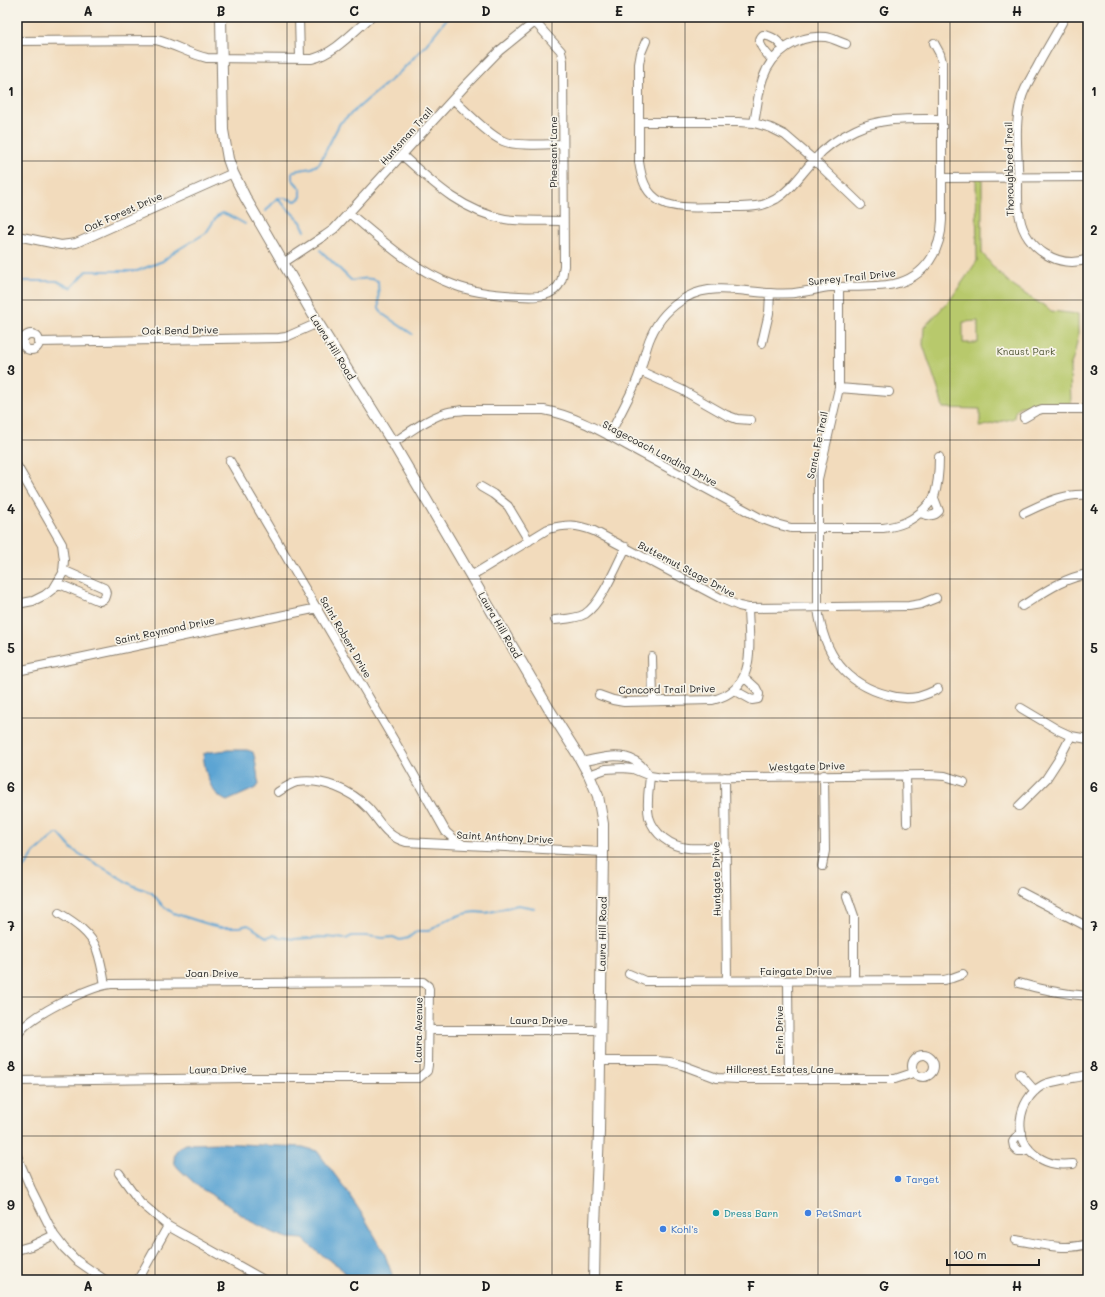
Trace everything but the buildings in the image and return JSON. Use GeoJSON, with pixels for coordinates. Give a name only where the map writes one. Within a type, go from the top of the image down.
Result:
{"type":"FeatureCollection","features":[{"type":"Feature","properties":{"kind":"main road","name":"Laura Hill Road"},"geometry":{"type":"LineString","coordinates":[[221,17],[223,130],[228,159],[233,173],[245,197],[318,323],[393,443],[582,762],[598,796],[603,824],[603,852],[599,1132],[594,1280]]}},
{"type":"Feature","properties":{"kind":"street"},"geometry":{"type":"LineString","coordinates":[[299,17],[300,58]]}},
{"type":"Feature","properties":{"kind":"street"},"geometry":{"type":"LineString","coordinates":[[17,41],[156,40],[168,42],[196,56],[207,58],[312,59],[324,55],[371,17]]}},
{"type":"Feature","properties":{"kind":"street","name":"Thoroughbred Trail"},"geometry":{"type":"LineString","coordinates":[[1065,17],[1026,86],[1021,99],[1017,131],[1018,202],[1020,219],[1027,235],[1039,250],[1052,258],[1064,262],[1078,262],[1088,258]]}},
{"type":"Feature","properties":{"kind":"street","name":"Huntsman Trail"},"geometry":{"type":"LineString","coordinates":[[283,263],[334,229],[499,51],[538,19]]}},
{"type":"Feature","properties":{"kind":"street","name":"Pheasant Lane"},"geometry":{"type":"LineString","coordinates":[[349,213],[404,259],[428,273],[455,285],[492,294],[526,297],[542,296],[555,290],[562,280],[564,266],[563,61],[561,51],[538,19]]}},
{"type":"Feature","properties":{"kind":"street"},"geometry":{"type":"LineString","coordinates":[[772,60],[760,46],[760,38],[764,36],[771,36],[780,42],[784,48]]}},
{"type":"Feature","properties":{"kind":"street"},"geometry":{"type":"LineString","coordinates":[[754,123],[762,80],[772,60],[784,48],[805,39],[817,37],[827,38],[846,44]]}},
{"type":"Feature","properties":{"kind":"street"},"geometry":{"type":"LineString","coordinates":[[646,41],[641,53],[639,64],[639,162],[641,176],[645,187],[652,195],[662,202],[672,206],[749,207],[763,205],[786,192],[795,184],[814,160],[841,137],[857,129],[874,123],[896,120],[942,119]]}},
{"type":"Feature","properties":{"kind":"street","name":"Surrey Trail Drive"},"geometry":{"type":"LineString","coordinates":[[609,436],[636,383],[650,337],[666,313],[688,296],[716,290],[787,294],[839,286],[880,286],[904,281],[924,267],[933,256],[942,231],[942,62],[940,54],[934,43]]}},
{"type":"Feature","properties":{"kind":"street"},"geometry":{"type":"LineString","coordinates":[[453,99],[490,132],[504,141],[518,144],[563,144]]}},
{"type":"Feature","properties":{"kind":"street"},"geometry":{"type":"LineString","coordinates":[[640,122],[738,122],[754,123],[771,128],[785,135],[814,160],[861,205]]}},
{"type":"Feature","properties":{"kind":"street"},"geometry":{"type":"LineString","coordinates":[[402,155],[436,186],[464,206],[507,220],[563,221]]}},
{"type":"Feature","properties":{"kind":"street","name":"Oak Forest Drive"},"geometry":{"type":"LineString","coordinates":[[17,236],[61,245],[76,243],[233,173]]}},
{"type":"Feature","properties":{"kind":"street"},"geometry":{"type":"LineString","coordinates":[[942,178],[1088,177]]}},
{"type":"Feature","properties":{"kind":"street","name":"Santa Fe Trail"},"geometry":{"type":"LineString","coordinates":[[839,286],[840,388],[818,479],[818,608],[820,625],[831,652],[843,669],[857,682],[878,693],[906,698],[918,697],[938,689]]}},
{"type":"Feature","properties":{"kind":"street"},"geometry":{"type":"LineString","coordinates":[[762,343],[769,313],[770,293]]}},
{"type":"Feature","properties":{"kind":"street","name":"Oak Bend Drive"},"geometry":{"type":"LineString","coordinates":[[38,342],[279,338],[286,337],[318,323]]}},
{"type":"Feature","properties":{"kind":"street"},"geometry":{"type":"LineString","coordinates":[[640,371],[682,390],[726,415],[737,419],[751,420]]}},
{"type":"Feature","properties":{"kind":"street"},"geometry":{"type":"LineString","coordinates":[[840,388],[889,392]]}},
{"type":"Feature","properties":{"kind":"street"},"geometry":{"type":"LineString","coordinates":[[1024,418],[1042,409],[1088,409]]}},
{"type":"Feature","properties":{"kind":"street","name":"Stagecoach Landing Drive"},"geometry":{"type":"LineString","coordinates":[[393,443],[404,435],[446,413],[464,410],[544,410],[568,415],[760,518],[790,528],[883,528],[894,526],[907,522],[920,513],[934,498]]}},
{"type":"Feature","properties":{"kind":"street","name":"Stagecoach Landing Drive"},"geometry":{"type":"LineString","coordinates":[[920,513],[932,516],[939,511],[934,498],[938,476],[939,458]]}},
{"type":"Feature","properties":{"kind":"street","name":"Saint Robert Drive"},"geometry":{"type":"LineString","coordinates":[[230,461],[318,608],[446,832],[462,844]]}},
{"type":"Feature","properties":{"kind":"street"},"geometry":{"type":"LineString","coordinates":[[17,466],[62,544],[64,560],[63,570],[54,588],[45,595],[33,601],[17,604]]}},
{"type":"Feature","properties":{"kind":"street"},"geometry":{"type":"LineString","coordinates":[[481,487],[508,506],[529,542]]}},
{"type":"Feature","properties":{"kind":"street"},"geometry":{"type":"LineString","coordinates":[[1024,513],[1058,498],[1081,494],[1088,495]]}},
{"type":"Feature","properties":{"kind":"street","name":"Butternut Stage Drive"},"geometry":{"type":"LineString","coordinates":[[472,576],[548,529],[572,525],[583,526],[594,531],[722,599],[748,608],[908,606],[921,604],[936,598]]}},
{"type":"Feature","properties":{"kind":"street"},"geometry":{"type":"LineString","coordinates":[[555,620],[576,617],[586,613],[593,606],[600,597],[626,547]]}},
{"type":"Feature","properties":{"kind":"street"},"geometry":{"type":"LineString","coordinates":[[57,584],[100,601],[104,599],[106,594],[104,588],[63,570]]}},
{"type":"Feature","properties":{"kind":"street"},"geometry":{"type":"LineString","coordinates":[[1022,606],[1058,584],[1071,578],[1088,574]]}},
{"type":"Feature","properties":{"kind":"street","name":"Saint Raymond Drive"},"geometry":{"type":"LineString","coordinates":[[17,671],[318,608]]}},
{"type":"Feature","properties":{"kind":"street","name":"Concord Trail Drive"},"geometry":{"type":"LineString","coordinates":[[599,695],[624,702],[712,700],[722,698],[734,690],[744,677],[747,669],[749,656],[748,608]]}},
{"type":"Feature","properties":{"kind":"street"},"geometry":{"type":"LineString","coordinates":[[652,656],[653,701]]}},
{"type":"Feature","properties":{"kind":"street"},"geometry":{"type":"LineString","coordinates":[[734,690],[752,700],[758,699],[759,694],[756,688],[744,677]]}},
{"type":"Feature","properties":{"kind":"street"},"geometry":{"type":"LineString","coordinates":[[1021,708],[1058,730],[1071,736],[1088,739]]}},
{"type":"Feature","properties":{"kind":"street"},"geometry":{"type":"LineString","coordinates":[[1019,806],[1046,779],[1059,760],[1071,736]]}},
{"type":"Feature","properties":{"kind":"street"},"geometry":{"type":"LineString","coordinates":[[582,762],[603,757],[624,757],[636,761],[650,776],[648,799],[649,816],[652,824],[664,838],[670,843],[688,848],[725,847]]}},
{"type":"Feature","properties":{"kind":"street","name":"Westgate Drive"},"geometry":{"type":"LineString","coordinates":[[589,775],[606,769],[622,768],[633,769],[650,776],[663,778],[939,775],[964,782]]}},
{"type":"Feature","properties":{"kind":"street"},"geometry":{"type":"LineString","coordinates":[[906,775],[907,823]]}},
{"type":"Feature","properties":{"kind":"street"},"geometry":{"type":"LineString","coordinates":[[822,866],[825,852],[824,776]]}},
{"type":"Feature","properties":{"kind":"street","name":"Huntgate Drive"},"geometry":{"type":"LineString","coordinates":[[725,777],[727,981]]}},
{"type":"Feature","properties":{"kind":"street","name":"Saint Anthony Drive"},"geometry":{"type":"LineString","coordinates":[[278,792],[290,784],[297,782],[316,782],[336,787],[350,793],[360,800],[385,830],[399,840],[406,842],[603,852]]}},
{"type":"Feature","properties":{"kind":"street"},"geometry":{"type":"LineString","coordinates":[[429,843],[441,836],[443,831],[442,825]]}},
{"type":"Feature","properties":{"kind":"street"},"geometry":{"type":"LineString","coordinates":[[1021,892],[1088,927]]}},
{"type":"Feature","properties":{"kind":"street"},"geometry":{"type":"LineString","coordinates":[[847,896],[854,916],[854,980]]}},
{"type":"Feature","properties":{"kind":"street"},"geometry":{"type":"LineString","coordinates":[[59,913],[75,923],[92,940],[99,954],[105,984]]}},
{"type":"Feature","properties":{"kind":"street","name":"Fairgate Drive"},"geometry":{"type":"LineString","coordinates":[[629,974],[645,981],[944,980],[963,974]]}},
{"type":"Feature","properties":{"kind":"street","name":"Erin Drive"},"geometry":{"type":"LineString","coordinates":[[788,981],[789,1079]]}},
{"type":"Feature","properties":{"kind":"street","name":"Joan Drive"},"geometry":{"type":"LineString","coordinates":[[17,1036],[21,1029],[40,1015],[67,999],[105,984],[423,982]]}},
{"type":"Feature","properties":{"kind":"street","name":"Laura Avenue"},"geometry":{"type":"LineString","coordinates":[[419,1078],[427,1071],[429,1030],[429,989],[423,982]]}},
{"type":"Feature","properties":{"kind":"street"},"geometry":{"type":"LineString","coordinates":[[1019,983],[1064,994],[1088,996]]}},
{"type":"Feature","properties":{"kind":"street","name":"Laura Drive"},"geometry":{"type":"LineString","coordinates":[[429,1030],[601,1030]]}},
{"type":"Feature","properties":{"kind":"street","name":"Hillcrest Estates Lane"},"geometry":{"type":"LineString","coordinates":[[600,1061],[670,1062],[682,1064],[712,1076],[737,1080],[895,1079],[910,1074],[914,1071]]}},
{"type":"Feature","properties":{"kind":"street"},"geometry":{"type":"LineString","coordinates":[[1020,1074],[1035,1091]]}},
{"type":"Feature","properties":{"kind":"street"},"geometry":{"type":"LineString","coordinates":[[1073,1164],[1058,1165],[1036,1157],[1024,1142],[1020,1120],[1021,1111],[1028,1098],[1042,1085],[1088,1075]]}},
{"type":"Feature","properties":{"kind":"street","name":"Laura Drive"},"geometry":{"type":"LineString","coordinates":[[17,1081],[245,1078],[419,1078]]}},
{"type":"Feature","properties":{"kind":"street"},"geometry":{"type":"LineString","coordinates":[[17,1156],[54,1236],[76,1260],[105,1280]]}},
{"type":"Feature","properties":{"kind":"street"},"geometry":{"type":"LineString","coordinates":[[119,1173],[140,1202],[168,1226],[264,1280]]}},
{"type":"Feature","properties":{"kind":"street"},"geometry":{"type":"LineString","coordinates":[[138,1280],[168,1226]]}},
{"type":"Feature","properties":{"kind":"street"},"geometry":{"type":"LineString","coordinates":[[17,1250],[31,1246],[54,1236]]}},
{"type":"Feature","properties":{"kind":"street"},"geometry":{"type":"LineString","coordinates":[[1016,1240],[1060,1247],[1077,1247],[1088,1244]]}},
{"type":"Feature","properties":{"kind":"green space","name":"Knaust Park"},"geometry":{"type":"Polygon","coordinates":[[[976,177],[982,177],[982,253],[996,270],[1013,286],[1051,311],[1078,314],[1078,337],[1070,367],[1071,406],[1021,406],[1014,414],[1014,418],[980,427],[980,409],[943,408],[923,345],[924,327],[950,300],[977,261],[976,177]],[[978,321],[963,322],[963,343],[978,343],[978,321]]]}},
{"type":"Feature","properties":{"kind":"water"},"geometry":{"type":"Polygon","coordinates":[[[228,750],[247,750],[253,752],[259,785],[254,789],[227,801],[221,798],[212,788],[205,768],[203,754],[228,750]]]}},
{"type":"Feature","properties":{"kind":"water"},"geometry":{"type":"Polygon","coordinates":[[[219,1143],[303,1147],[317,1151],[364,1217],[384,1252],[394,1280],[347,1280],[345,1273],[340,1267],[320,1254],[303,1239],[288,1238],[250,1221],[219,1199],[200,1188],[175,1164],[174,1158],[176,1151],[181,1146],[186,1144],[219,1143]]]}},
{"type":"Feature","properties":{"kind":"waterway"},"geometry":{"type":"LineString","coordinates":[[266,211],[277,198],[285,198],[296,201],[301,197],[301,189],[292,179],[292,173],[294,171],[311,168],[319,164],[340,123],[399,73],[425,46],[448,17]]}},
{"type":"Feature","properties":{"kind":"waterway"},"geometry":{"type":"LineString","coordinates":[[277,198],[301,222],[305,231]]}},
{"type":"Feature","properties":{"kind":"waterway"},"geometry":{"type":"LineString","coordinates":[[17,283],[24,281],[57,281],[71,288],[87,271],[137,271],[163,261],[174,252],[206,233],[217,216],[223,213],[245,224]]}},
{"type":"Feature","properties":{"kind":"waterway"},"geometry":{"type":"LineString","coordinates":[[320,250],[352,281],[365,278],[378,281],[379,308],[384,315],[412,334]]}},
{"type":"Feature","properties":{"kind":"waterway"},"geometry":{"type":"LineString","coordinates":[[17,872],[26,866],[34,853],[56,834],[59,834],[73,850],[132,885],[152,893],[162,905],[173,913],[220,927],[240,927],[248,925],[267,937],[274,935],[294,939],[326,937],[346,939],[352,936],[367,936],[383,938],[393,937],[400,940],[408,938],[417,931],[427,931],[444,921],[463,914],[475,912],[486,913],[518,905],[534,908]]}},
{"type":"Feature","properties":{"kind":"place","name":"Target"},"geometry":{"type":"Point","coordinates":[898,1179]}},
{"type":"Feature","properties":{"kind":"place","name":"Dress Barn"},"geometry":{"type":"Point","coordinates":[716,1213]}},
{"type":"Feature","properties":{"kind":"place","name":"PetSmart"},"geometry":{"type":"Point","coordinates":[808,1213]}},
{"type":"Feature","properties":{"kind":"place","name":"Kohl's"},"geometry":{"type":"Point","coordinates":[663,1229]}}]}
